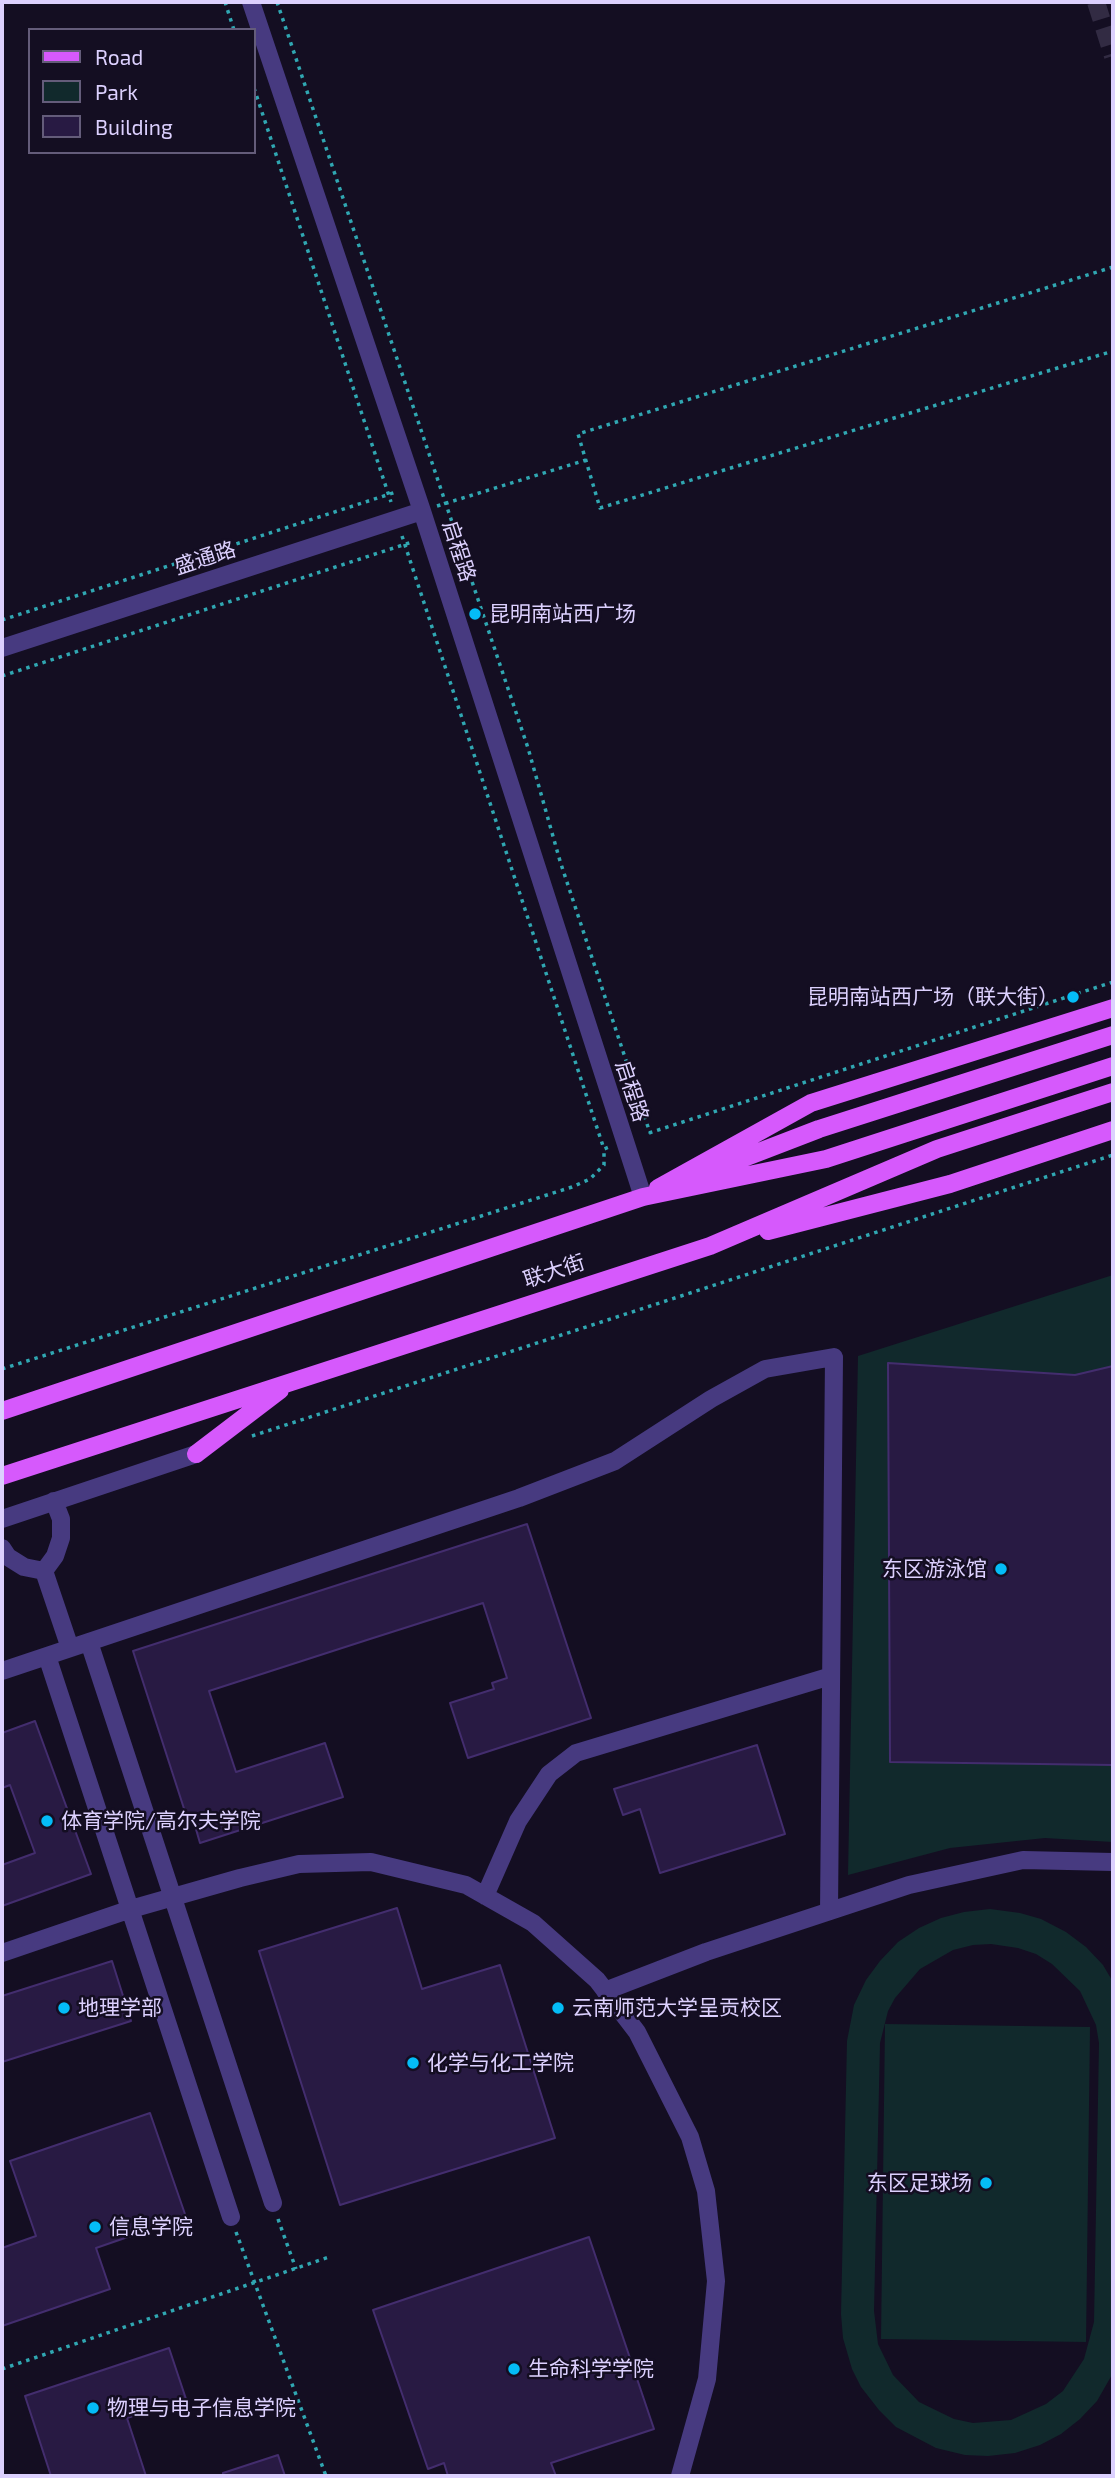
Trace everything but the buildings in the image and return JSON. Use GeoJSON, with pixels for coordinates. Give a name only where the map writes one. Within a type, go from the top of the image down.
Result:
{"type":"FeatureCollection","features":[{"type":"Feature","properties":{"kind":"main road"},"geometry":{"type":"LineString","coordinates":[[643,1197],[811,1103],[1113,1008]]}},
{"type":"Feature","properties":{"kind":"main road"},"geometry":{"type":"LineString","coordinates":[[643,1197],[819,1129],[1113,1035]]}},
{"type":"Feature","properties":{"kind":"main road","name":"联大街"},"geometry":{"type":"LineString","coordinates":[[2,1411],[643,1197],[826,1159],[1113,1066]]}},
{"type":"Feature","properties":{"kind":"main road","name":"联大街"},"geometry":{"type":"LineString","coordinates":[[2,1476],[710,1246],[937,1149],[1113,1092]]}},
{"type":"Feature","properties":{"kind":"main road"},"geometry":{"type":"LineString","coordinates":[[710,1246],[950,1184],[1113,1130]]}},
{"type":"Feature","properties":{"kind":"main road"},"geometry":{"type":"LineString","coordinates":[[196,1454],[292,1381]]}},
{"type":"Feature","properties":{"kind":"street","name":"启程路"},"geometry":{"type":"LineString","coordinates":[[251,2],[422,511],[643,1197]]}},
{"type":"Feature","properties":{"kind":"street","name":"盛通路"},"geometry":{"type":"LineString","coordinates":[[2,648],[422,511]]}},
{"type":"Feature","properties":{"kind":"street"},"geometry":{"type":"LineString","coordinates":[[2,1671],[519,1499],[615,1461],[711,1399],[765,1369],[834,1357],[829,1912]]}},
{"type":"Feature","properties":{"kind":"street"},"geometry":{"type":"LineString","coordinates":[[2,1519],[196,1454]]}},
{"type":"Feature","properties":{"kind":"street"},"geometry":{"type":"LineString","coordinates":[[44,1571],[55,1556],[61,1538],[61,1519],[54,1501]]}},
{"type":"Feature","properties":{"kind":"street"},"geometry":{"type":"LineString","coordinates":[[2,1548],[8,1556],[24,1567],[44,1571]]}},
{"type":"Feature","properties":{"kind":"street"},"geometry":{"type":"LineString","coordinates":[[44,1571],[70,1648]]}},
{"type":"Feature","properties":{"kind":"street"},"geometry":{"type":"LineString","coordinates":[[89,1642],[273,2203]]}},
{"type":"Feature","properties":{"kind":"street"},"geometry":{"type":"LineString","coordinates":[[47,1656],[231,2217]]}},
{"type":"Feature","properties":{"kind":"street"},"geometry":{"type":"LineString","coordinates":[[485,1896],[518,1821],[549,1774],[576,1753],[831,1676]]}},
{"type":"Feature","properties":{"kind":"street"},"geometry":{"type":"LineString","coordinates":[[605,1991],[706,1952],[909,1885],[1023,1860],[1113,1862]]}},
{"type":"Feature","properties":{"kind":"street"},"geometry":{"type":"LineString","coordinates":[[2,1953],[131,1909],[299,1864],[371,1863],[466,1885],[533,1923],[597,1980],[637,2032],[690,2137],[706,2191],[716,2281],[707,2379],[680,2476]]}},
{"type":"Feature","properties":{"kind":"path"},"geometry":{"type":"LineString","coordinates":[[225,2],[233,28]]}},
{"type":"Feature","properties":{"kind":"path"},"geometry":{"type":"LineString","coordinates":[[277,2],[528,748],[560,861],[650,1133]]}},
{"type":"Feature","properties":{"kind":"path"},"geometry":{"type":"LineString","coordinates":[[2,1369],[572,1186],[590,1179],[604,1165],[604,1149],[256,94]]}},
{"type":"Feature","properties":{"kind":"path"},"geometry":{"type":"LineString","coordinates":[[1113,267],[578,434],[600,508],[1113,351]]}},
{"type":"Feature","properties":{"kind":"path"},"geometry":{"type":"LineString","coordinates":[[422,511],[586,460]]}},
{"type":"Feature","properties":{"kind":"path"},"geometry":{"type":"LineString","coordinates":[[2,620],[437,478]]}},
{"type":"Feature","properties":{"kind":"path"},"geometry":{"type":"LineString","coordinates":[[2,676],[454,528]]}},
{"type":"Feature","properties":{"kind":"path"},"geometry":{"type":"LineString","coordinates":[[604,1149],[1113,982]]}},
{"type":"Feature","properties":{"kind":"path"},"geometry":{"type":"LineString","coordinates":[[250,1437],[1113,1155]]}},
{"type":"Feature","properties":{"kind":"path"},"geometry":{"type":"LineString","coordinates":[[273,2203],[296,2269]]}},
{"type":"Feature","properties":{"kind":"path"},"geometry":{"type":"LineString","coordinates":[[231,2217],[326,2476]]}},
{"type":"Feature","properties":{"kind":"path"},"geometry":{"type":"LineString","coordinates":[[2,2369],[329,2258]]}},
{"type":"Feature","properties":{"kind":"green space","name":"东区游泳馆"},"geometry":{"type":"Polygon","coordinates":[[[1113,1275],[1113,1842],[1045,1838],[950,1848],[848,1875],[858,1356],[1113,1275]]]}},
{"type":"Feature","properties":{"kind":"green space"},"geometry":{"type":"Polygon","coordinates":[[[990,1909],[1041,1919],[1066,1932],[1086,1947],[1103,1965],[1113,1982],[1113,2373],[1097,2401],[1061,2434],[1040,2445],[1015,2453],[988,2456],[965,2455],[936,2448],[896,2427],[861,2387],[852,2369],[843,2338],[841,2314],[847,2041],[854,2005],[866,1980],[898,1942],[941,1918],[990,1909]],[[991,1944],[973,1945],[953,1950],[920,1969],[895,1998],[888,2011],[880,2043],[874,2311],[878,2344],[893,2375],[919,2402],[954,2419],[973,2423],[1011,2420],[1046,2404],[1063,2391],[1084,2359],[1094,2322],[1099,2043],[1096,2025],[1080,1991],[1052,1964],[1036,1954],[991,1944]]]}},
{"type":"Feature","properties":{"kind":"green space","name":"东区足球场"},"geometry":{"type":"Polygon","coordinates":[[[885,2024],[1090,2027],[1086,2342],[881,2339],[885,2024]]]}},
{"type":"Feature","properties":{"kind":"tunnel"},"geometry":{"type":"LineString","coordinates":[[1096,2],[1113,56]]}},
{"type":"Feature","properties":{"kind":"place","name":"昆明南站西广场"},"geometry":{"type":"Point","coordinates":[475,614]}},
{"type":"Feature","properties":{"kind":"place","name":"昆明南站西广场（联大街）"},"geometry":{"type":"Point","coordinates":[1073,997]}},
{"type":"Feature","properties":{"kind":"place","name":"东区游泳馆"},"geometry":{"type":"Point","coordinates":[1001,1569]}},
{"type":"Feature","properties":{"kind":"place","name":"体育学院/高尔夫学院"},"geometry":{"type":"Point","coordinates":[47,1821]}},
{"type":"Feature","properties":{"kind":"place","name":"地理学部"},"geometry":{"type":"Point","coordinates":[64,2008]}},
{"type":"Feature","properties":{"kind":"place","name":"云南师范大学呈贡校区"},"geometry":{"type":"Point","coordinates":[558,2008]}},
{"type":"Feature","properties":{"kind":"place","name":"化学与化工学院"},"geometry":{"type":"Point","coordinates":[413,2063]}},
{"type":"Feature","properties":{"kind":"place","name":"东区足球场"},"geometry":{"type":"Point","coordinates":[986,2183]}},
{"type":"Feature","properties":{"kind":"place","name":"信息学院"},"geometry":{"type":"Point","coordinates":[95,2227]}},
{"type":"Feature","properties":{"kind":"place","name":"生命科学学院"},"geometry":{"type":"Point","coordinates":[514,2369]}},
{"type":"Feature","properties":{"kind":"place","name":"物理与电子信息学院"},"geometry":{"type":"Point","coordinates":[93,2408]}}]}
